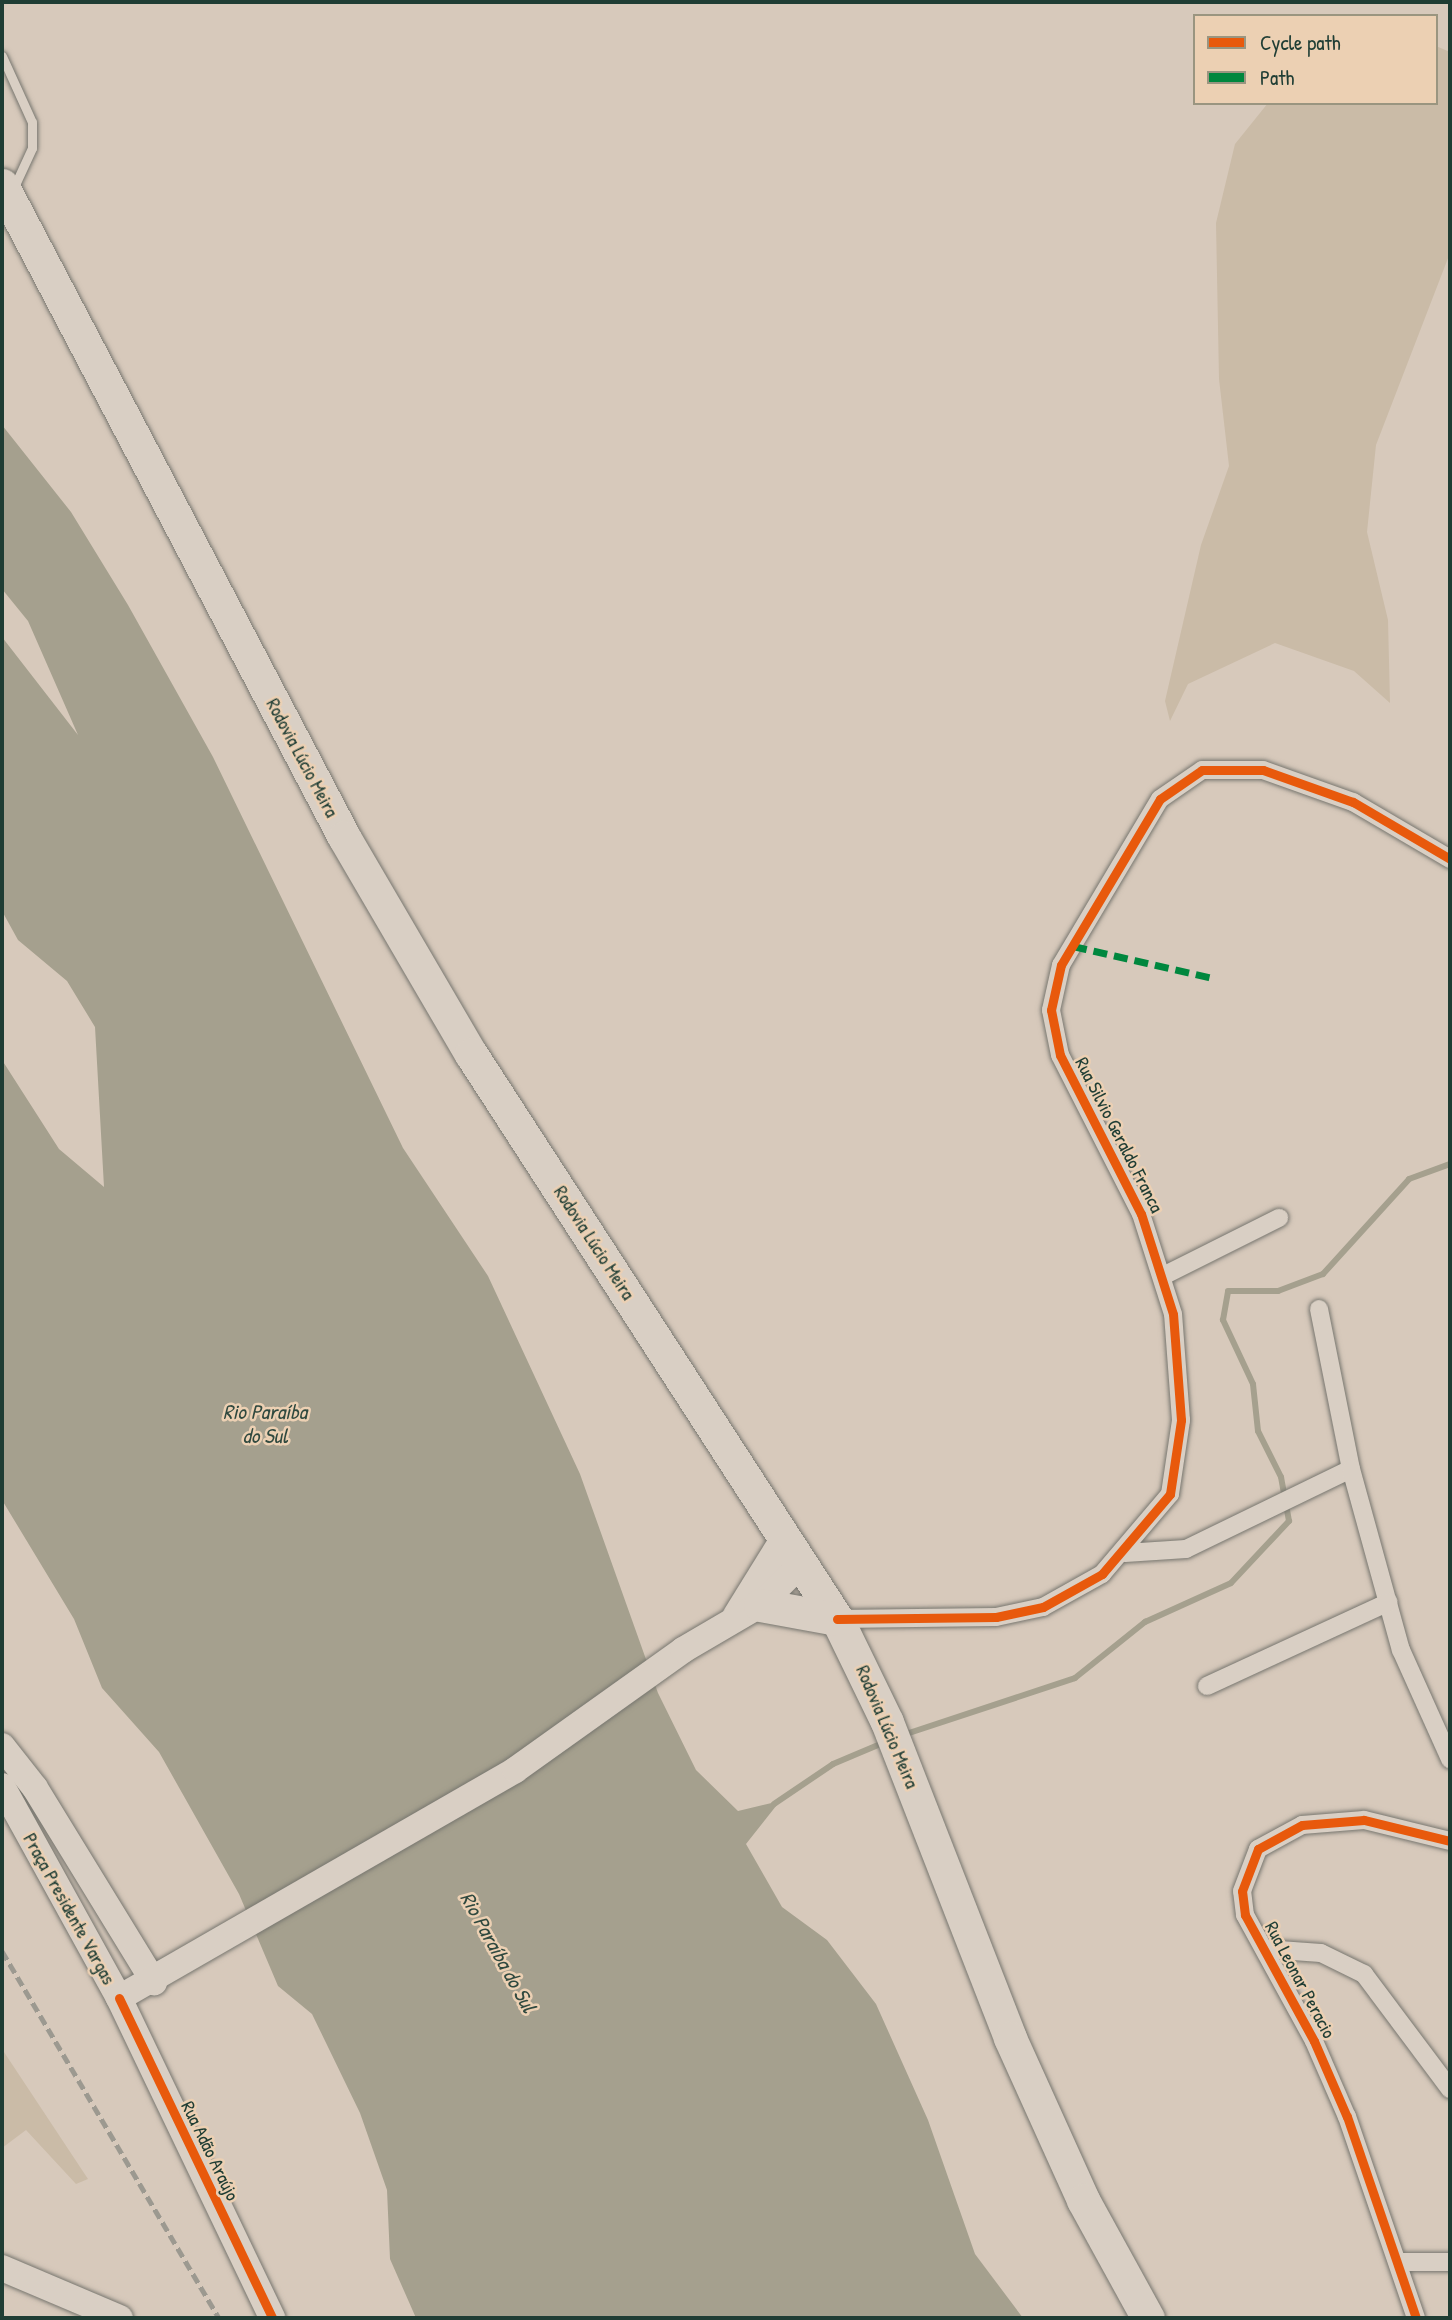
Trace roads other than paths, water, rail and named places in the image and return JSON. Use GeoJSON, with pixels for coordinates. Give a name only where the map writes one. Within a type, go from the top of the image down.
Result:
{"type":"FeatureCollection","features":[{"type":"Feature","properties":{"kind":"highway","name":"Rodovia Lúcio Meira"},"geometry":{"type":"LineString","coordinates":[[5,192],[344,837],[471,1054],[837,1619],[887,1722],[1010,2038],[1083,2200],[1147,2318]]}},
{"type":"Feature","properties":{"kind":"highway"},"geometry":{"type":"LineString","coordinates":[[760,1605],[837,1619]]}},
{"type":"Feature","properties":{"kind":"main road","name":"Praça Presidente Vargas"},"geometry":{"type":"LineString","coordinates":[[2,1786],[38,1854],[70,1902],[119,1998],[154,1982],[515,1770],[683,1650],[730,1625],[760,1605],[793,1550]]}},
{"type":"Feature","properties":{"kind":"main road"},"geometry":{"type":"LineString","coordinates":[[730,1625],[793,1550]]}},
{"type":"Feature","properties":{"kind":"main road","name":"Praça Presidente Vargas"},"geometry":{"type":"LineString","coordinates":[[2,1746],[154,1982]]}},
{"type":"Feature","properties":{"kind":"main road"},"geometry":{"type":"LineString","coordinates":[[38,1854],[62,1838]]}},
{"type":"Feature","properties":{"kind":"main road"},"geometry":{"type":"LineString","coordinates":[[70,1902],[94,1888]]}},
{"type":"Feature","properties":{"kind":"main road","name":"Rua Adão Araújo"},"geometry":{"type":"LineString","coordinates":[[119,1998],[272,2318]]}},
{"type":"Feature","properties":{"kind":"main road"},"geometry":{"type":"LineString","coordinates":[[2,2269],[120,2318]]}},
{"type":"Feature","properties":{"kind":"street","name":"Rua Silvio Geraldo Franca"},"geometry":{"type":"LineString","coordinates":[[837,1619],[996,1617],[1043,1607],[1078,1592],[1125,1553],[1170,1494],[1180,1461],[1179,1353],[1163,1276],[1141,1214],[1064,1065],[1051,1010],[1061,965],[1136,833],[1181,781],[1232,766],[1300,780],[1353,802],[1450,859]]}},
{"type":"Feature","properties":{"kind":"street"},"geometry":{"type":"LineString","coordinates":[[1163,1276],[1279,1218]]}},
{"type":"Feature","properties":{"kind":"street"},"geometry":{"type":"LineString","coordinates":[[1319,1309],[1351,1469],[1389,1602],[1417,1695],[1450,1759]]}},
{"type":"Feature","properties":{"kind":"street"},"geometry":{"type":"LineString","coordinates":[[1125,1553],[1186,1549],[1306,1487],[1351,1469]]}},
{"type":"Feature","properties":{"kind":"street"},"geometry":{"type":"LineString","coordinates":[[1207,1685],[1389,1602]]}},
{"type":"Feature","properties":{"kind":"street","name":"Rua Leonar Peracio"},"geometry":{"type":"LineString","coordinates":[[1416,2318],[1399,2262],[1347,2117],[1265,1949],[1245,1915],[1242,1891],[1247,1867],[1274,1836],[1302,1825],[1364,1820],[1450,1841]]}},
{"type":"Feature","properties":{"kind":"street"},"geometry":{"type":"LineString","coordinates":[[1265,1949],[1321,1953],[1364,1974],[1450,2089]]}},
{"type":"Feature","properties":{"kind":"street"},"geometry":{"type":"LineString","coordinates":[[1399,2262],[1450,2262]]}},
{"type":"Feature","properties":{"kind":"lane"},"geometry":{"type":"LineString","coordinates":[[2,55],[32,122],[32,148],[5,192]]}},
{"type":"Feature","properties":{"kind":"water","name":"Rio Paraíba do Sul"},"geometry":{"type":"Polygon","coordinates":[[[2,425],[71,512],[128,605],[213,757],[403,1148],[488,1276],[580,1474],[658,1693],[696,1770],[738,1811],[780,1801],[746,1844],[782,1907],[827,1940],[876,2004],[928,2120],[975,2254],[1023,2318],[416,2318],[390,2259],[387,2190],[360,2113],[312,2014],[278,1986],[239,1894],[159,1752],[102,1688],[74,1619],[2,1500],[2,1060],[59,1149],[104,1187],[95,1027],[67,981],[18,940],[2,911],[2,637],[78,735],[28,621],[2,589],[2,425]]]}},
{"type":"Feature","properties":{"kind":"waterway"},"geometry":{"type":"LineString","coordinates":[[903,1735],[1075,1678],[1145,1622],[1231,1583],[1289,1521],[1281,1477],[1258,1431],[1253,1384],[1223,1320],[1228,1291],[1278,1291],[1323,1274],[1409,1179],[1450,1164]]}},
{"type":"Feature","properties":{"kind":"waterway"},"geometry":{"type":"LineString","coordinates":[[774,1804],[833,1764],[883,1743]]}},
{"type":"Feature","properties":{"kind":"railway"},"geometry":{"type":"LineString","coordinates":[[2,1951],[219,2318]]}}]}
